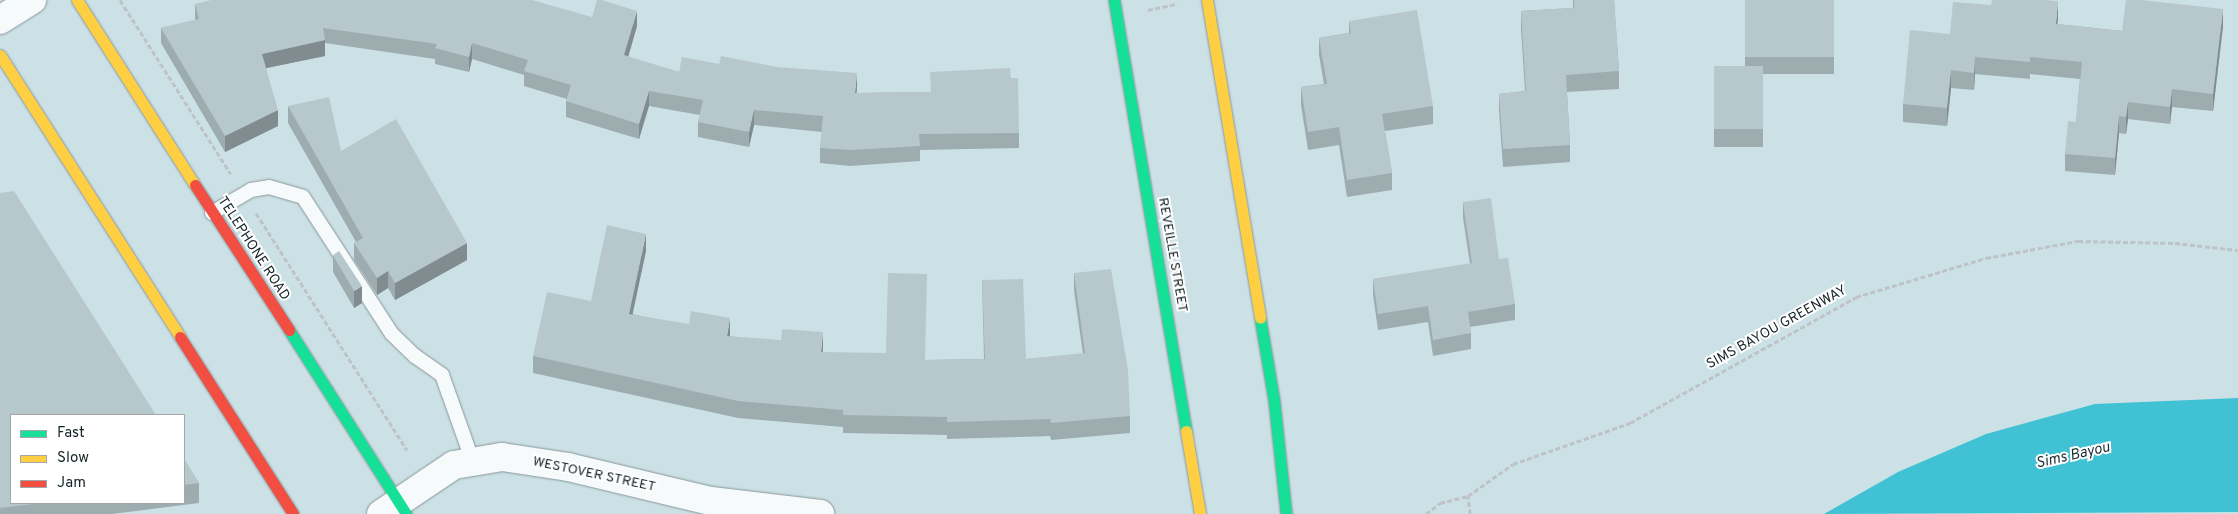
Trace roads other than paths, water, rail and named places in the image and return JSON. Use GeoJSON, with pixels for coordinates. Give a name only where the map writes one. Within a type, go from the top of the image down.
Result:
{"type":"FeatureCollection","features":[{"type":"Feature","properties":{"kind":"main road","name":"TELEPHONE ROAD"},"geometry":{"type":"LineString","coordinates":[[76,0],[212,213],[395,510]]}},
{"type":"Feature","properties":{"kind":"main road","name":"REVEILLE STREET"},"geometry":{"type":"LineString","coordinates":[[1114,0],[1200,514]]}},
{"type":"Feature","properties":{"kind":"main road"},"geometry":{"type":"LineString","coordinates":[[1207,0],[1274,401],[1286,514]]}},
{"type":"Feature","properties":{"kind":"main road"},"geometry":{"type":"LineString","coordinates":[[0,55],[293,514]]}},
{"type":"Feature","properties":{"kind":"street"},"geometry":{"type":"LineString","coordinates":[[0,20],[32,0]]}},
{"type":"Feature","properties":{"kind":"street","name":"WESTOVER STREET"},"geometry":{"type":"LineString","coordinates":[[395,510],[454,465],[502,457],[568,467],[711,501],[820,514]]}},
{"type":"Feature","properties":{"kind":"lane"},"geometry":{"type":"LineString","coordinates":[[212,213],[244,195],[269,187],[303,197],[392,334],[414,356],[442,375],[472,462]]}},
{"type":"Feature","properties":{"kind":"water","name":"Sims Bayou"},"geometry":{"type":"Polygon","coordinates":[[[2238,398],[2238,512],[1824,514],[1898,472],[1986,434],[2095,404],[2238,398]]]}}]}
